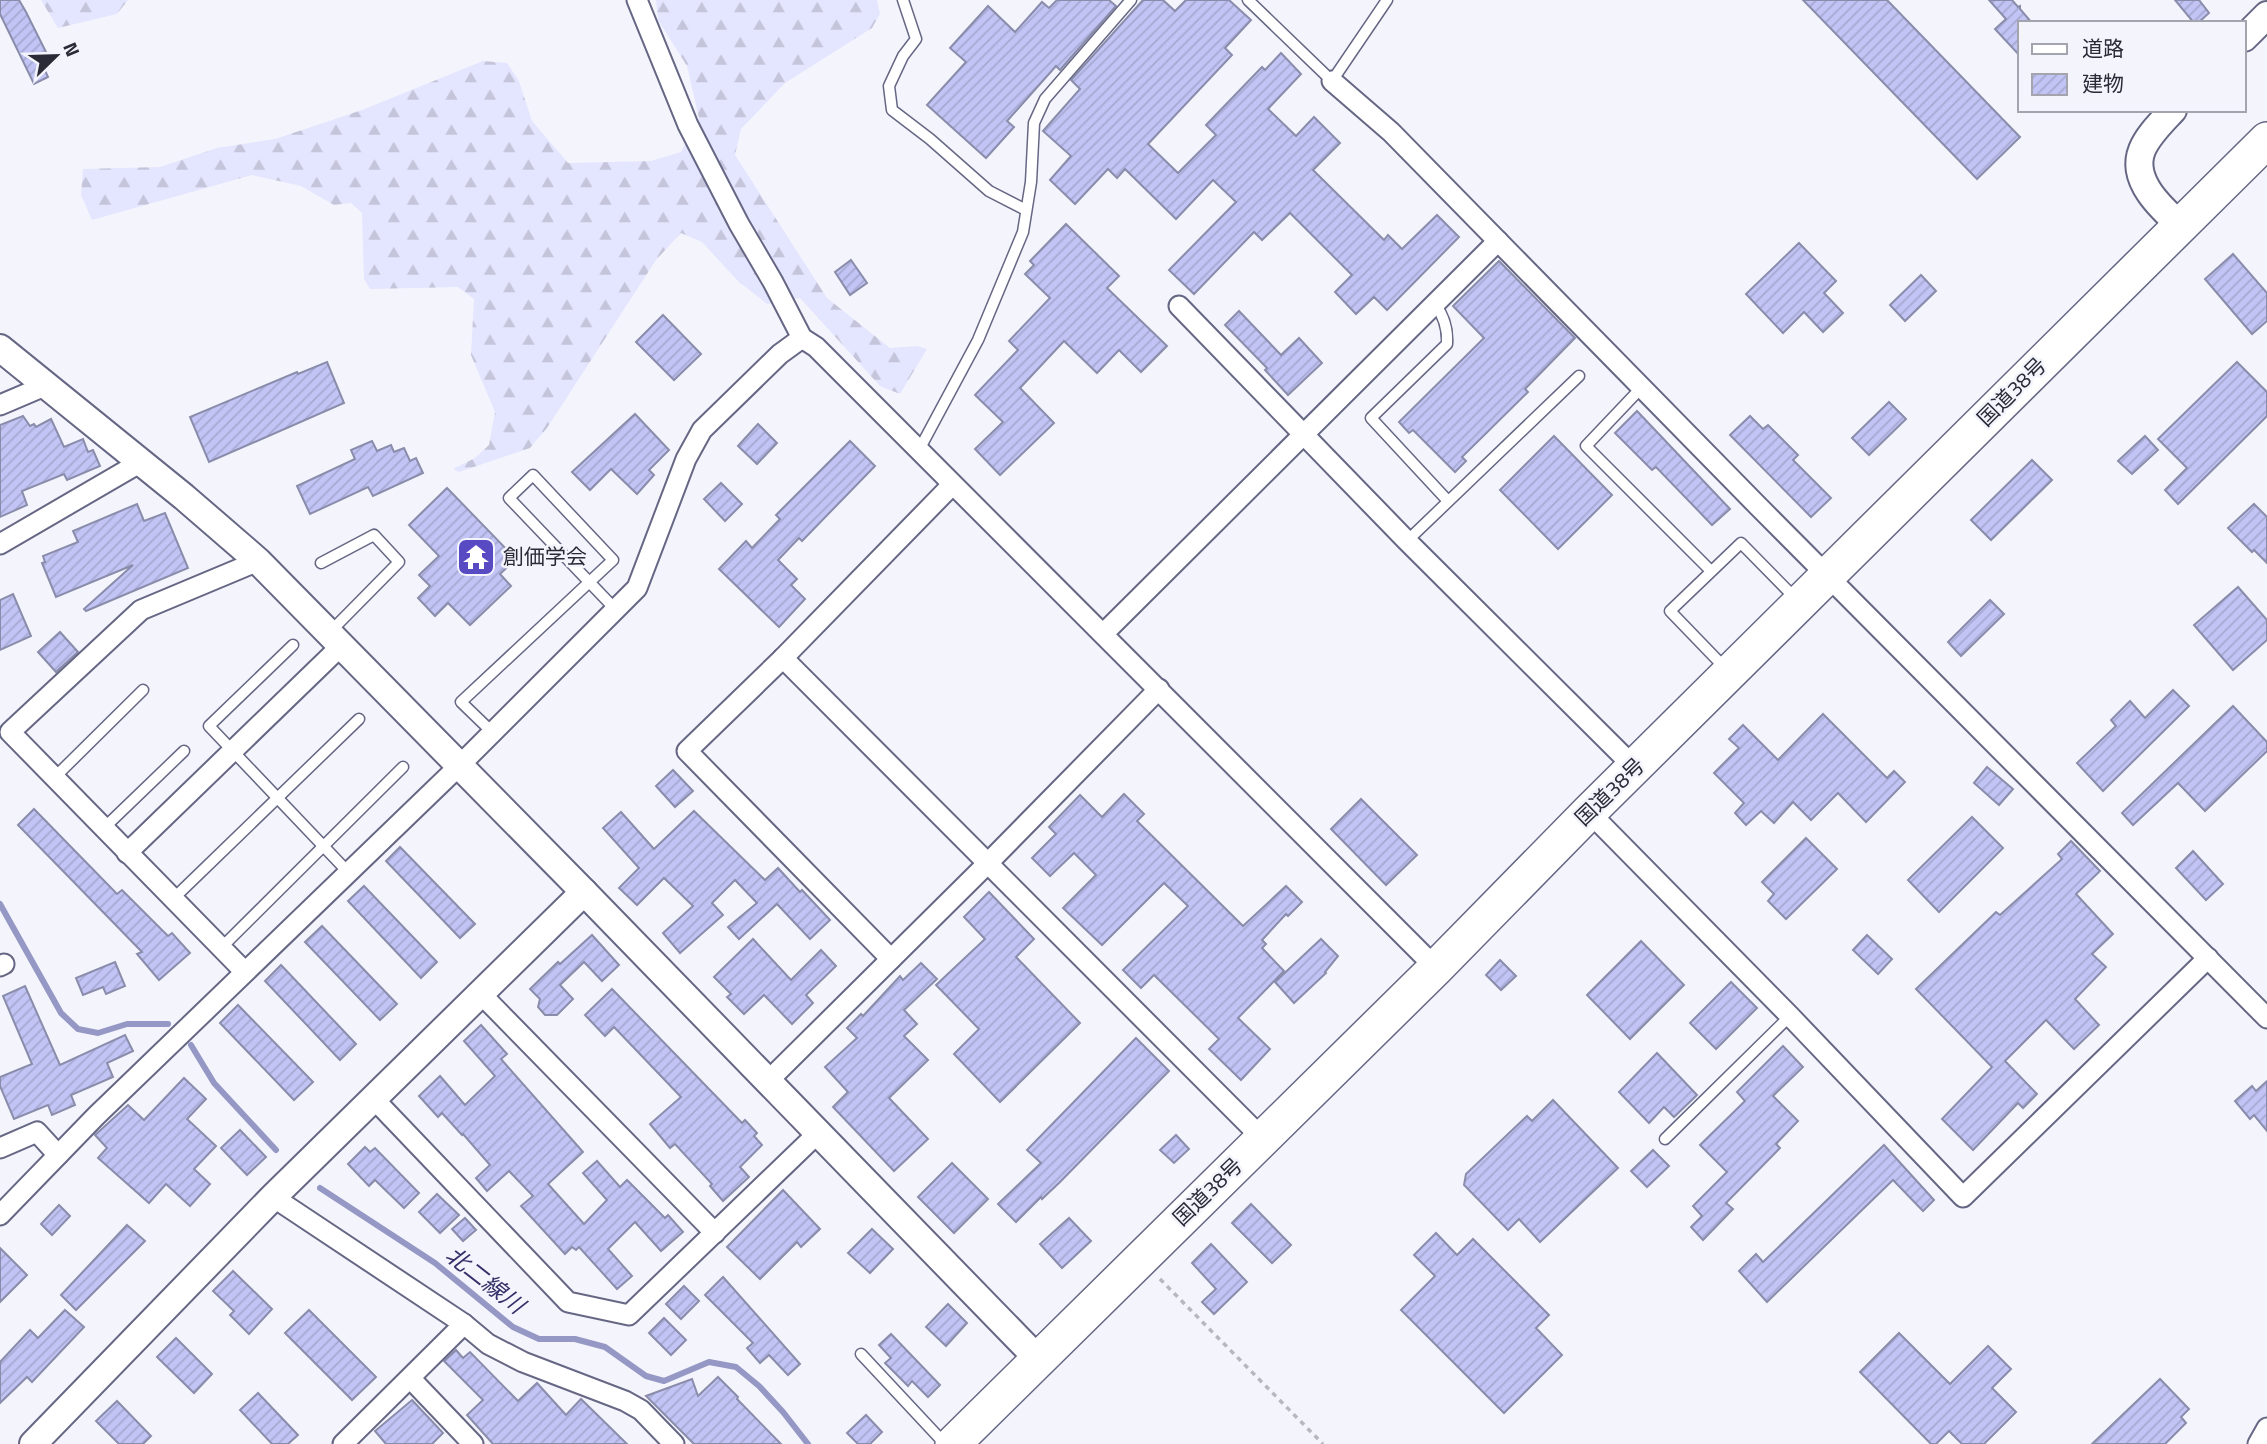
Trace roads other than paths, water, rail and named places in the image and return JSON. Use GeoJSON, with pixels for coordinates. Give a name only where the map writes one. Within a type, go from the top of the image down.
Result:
{"type":"FeatureCollection","features":[{"type":"Feature","properties":{"kind":"highway","name":"国道38号"},"geometry":{"type":"LineString","coordinates":[[953,1444],[1436,968],[1589,812],[2267,140]]}},
{"type":"Feature","properties":{"kind":"street"},"geometry":{"type":"LineString","coordinates":[[637,0],[688,125],[802,338],[816,347],[1436,968]]}},
{"type":"Feature","properties":{"kind":"street"},"geometry":{"type":"LineString","coordinates":[[2246,36],[2267,15]]}},
{"type":"Feature","properties":{"kind":"street"},"geometry":{"type":"LineString","coordinates":[[1332,81],[1391,132],[2267,1018]]}},
{"type":"Feature","properties":{"kind":"street"},"geometry":{"type":"LineString","coordinates":[[2171,112],[2153,132],[2141,151],[2140,169],[2147,189],[2181,226]]}},
{"type":"Feature","properties":{"kind":"street"},"geometry":{"type":"LineString","coordinates":[[1103,634],[1498,241]]}},
{"type":"Feature","properties":{"kind":"street"},"geometry":{"type":"LineString","coordinates":[[1179,306],[1407,541],[1635,768]]}},
{"type":"Feature","properties":{"kind":"street"},"geometry":{"type":"LineString","coordinates":[[0,1216],[58,1155],[616,611],[637,588],[685,459],[702,430],[780,354],[802,338]]}},
{"type":"Feature","properties":{"kind":"street"},"geometry":{"type":"LineString","coordinates":[[0,348],[258,561],[1038,1359]]}},
{"type":"Feature","properties":{"kind":"street"},"geometry":{"type":"LineString","coordinates":[[0,405],[47,385]]}},
{"type":"Feature","properties":{"kind":"street"},"geometry":{"type":"LineString","coordinates":[[0,544],[141,462]]}},
{"type":"Feature","properties":{"kind":"street"},"geometry":{"type":"LineString","coordinates":[[891,959],[687,751],[783,658],[952,485]]}},
{"type":"Feature","properties":{"kind":"street"},"geometry":{"type":"LineString","coordinates":[[245,972],[10,732],[141,610],[258,561]]}},
{"type":"Feature","properties":{"kind":"street"},"geometry":{"type":"LineString","coordinates":[[127,853],[232,752],[335,640]]}},
{"type":"Feature","properties":{"kind":"street"},"geometry":{"type":"LineString","coordinates":[[783,658],[1262,1138]]}},
{"type":"Feature","properties":{"kind":"street"},"geometry":{"type":"LineString","coordinates":[[768,1081],[1159,689]]}},
{"type":"Feature","properties":{"kind":"street"},"geometry":{"type":"LineString","coordinates":[[1589,812],[1963,1197],[2208,958]]}},
{"type":"Feature","properties":{"kind":"street"},"geometry":{"type":"LineString","coordinates":[[33,1444],[273,1197],[584,892]]}},
{"type":"Feature","properties":{"kind":"street"},"geometry":{"type":"LineString","coordinates":[[481,994],[715,1233]]}},
{"type":"Feature","properties":{"kind":"street"},"geometry":{"type":"LineString","coordinates":[[373,1099],[568,1302],[629,1315],[818,1133]]}},
{"type":"Feature","properties":{"kind":"street"},"geometry":{"type":"LineString","coordinates":[[0,1148],[37,1132],[58,1155]]}},
{"type":"Feature","properties":{"kind":"street"},"geometry":{"type":"LineString","coordinates":[[273,1197],[464,1324],[488,1345],[523,1362],[625,1401],[641,1410],[674,1444]]}},
{"type":"Feature","properties":{"kind":"street"},"geometry":{"type":"LineString","coordinates":[[343,1444],[464,1324]]}},
{"type":"Feature","properties":{"kind":"street"},"geometry":{"type":"LineString","coordinates":[[410,1378],[473,1444]]}},
{"type":"Feature","properties":{"kind":"street"},"geometry":{"type":"LineString","coordinates":[[2258,1444],[2267,1428]]}},
{"type":"Feature","properties":{"kind":"lane"},"geometry":{"type":"LineString","coordinates":[[903,0],[916,40],[903,56],[889,86],[892,110],[989,191],[1026,210]]}},
{"type":"Feature","properties":{"kind":"lane"},"geometry":{"type":"LineString","coordinates":[[918,450],[978,340],[1023,232],[1031,182],[1034,123],[1045,99],[1131,0]]}},
{"type":"Feature","properties":{"kind":"lane"},"geometry":{"type":"LineString","coordinates":[[1248,0],[1332,81],[1387,0]]}},
{"type":"Feature","properties":{"kind":"lane"},"geometry":{"type":"LineString","coordinates":[[1435,303],[1448,329],[1447,344],[1371,418],[1448,501]]}},
{"type":"Feature","properties":{"kind":"lane"},"geometry":{"type":"LineString","coordinates":[[1407,541],[1579,376]]}},
{"type":"Feature","properties":{"kind":"lane"},"geometry":{"type":"LineString","coordinates":[[1642,387],[1586,446],[1711,571]]}},
{"type":"Feature","properties":{"kind":"lane"},"geometry":{"type":"LineString","coordinates":[[491,731],[461,702],[589,582],[613,560],[533,475],[509,498],[589,582],[616,611]]}},
{"type":"Feature","properties":{"kind":"lane"},"geometry":{"type":"LineString","coordinates":[[321,563],[374,535],[400,562],[335,640]]}},
{"type":"Feature","properties":{"kind":"lane"},"geometry":{"type":"LineString","coordinates":[[1730,674],[1670,611],[1741,543],[1800,603]]}},
{"type":"Feature","properties":{"kind":"lane"},"geometry":{"type":"LineString","coordinates":[[293,645],[209,726],[348,872]]}},
{"type":"Feature","properties":{"kind":"lane"},"geometry":{"type":"LineString","coordinates":[[54,778],[144,691]]}},
{"type":"Feature","properties":{"kind":"lane"},"geometry":{"type":"LineString","coordinates":[[173,899],[359,719]]}},
{"type":"Feature","properties":{"kind":"lane"},"geometry":{"type":"LineString","coordinates":[[103,829],[184,751]]}},
{"type":"Feature","properties":{"kind":"lane"},"geometry":{"type":"LineString","coordinates":[[221,948],[403,767]]}},
{"type":"Feature","properties":{"kind":"lane"},"geometry":{"type":"LineString","coordinates":[[1665,1139],[1790,1016]]}},
{"type":"Feature","properties":{"kind":"lane"},"geometry":{"type":"LineString","coordinates":[[861,1354],[945,1444]]}},
{"type":"Feature","properties":{"kind":"waterway","name":"北二線川"},"geometry":{"type":"LineString","coordinates":[[0,904],[61,1013],[78,1029],[98,1033],[127,1024],[168,1024]]}},
{"type":"Feature","properties":{"kind":"waterway","name":"北二線川"},"geometry":{"type":"LineString","coordinates":[[191,1045],[214,1083],[276,1150]]}},
{"type":"Feature","properties":{"kind":"waterway","name":"北二線川"},"geometry":{"type":"LineString","coordinates":[[320,1188],[435,1263],[513,1327],[539,1339],[575,1339],[605,1347],[646,1376],[664,1381],[709,1362],[736,1367],[759,1386],[808,1444]]}},
{"type":"Feature","properties":{"kind":"place","name":"創価学会"},"geometry":{"type":"Point","coordinates":[476,557]}}]}
